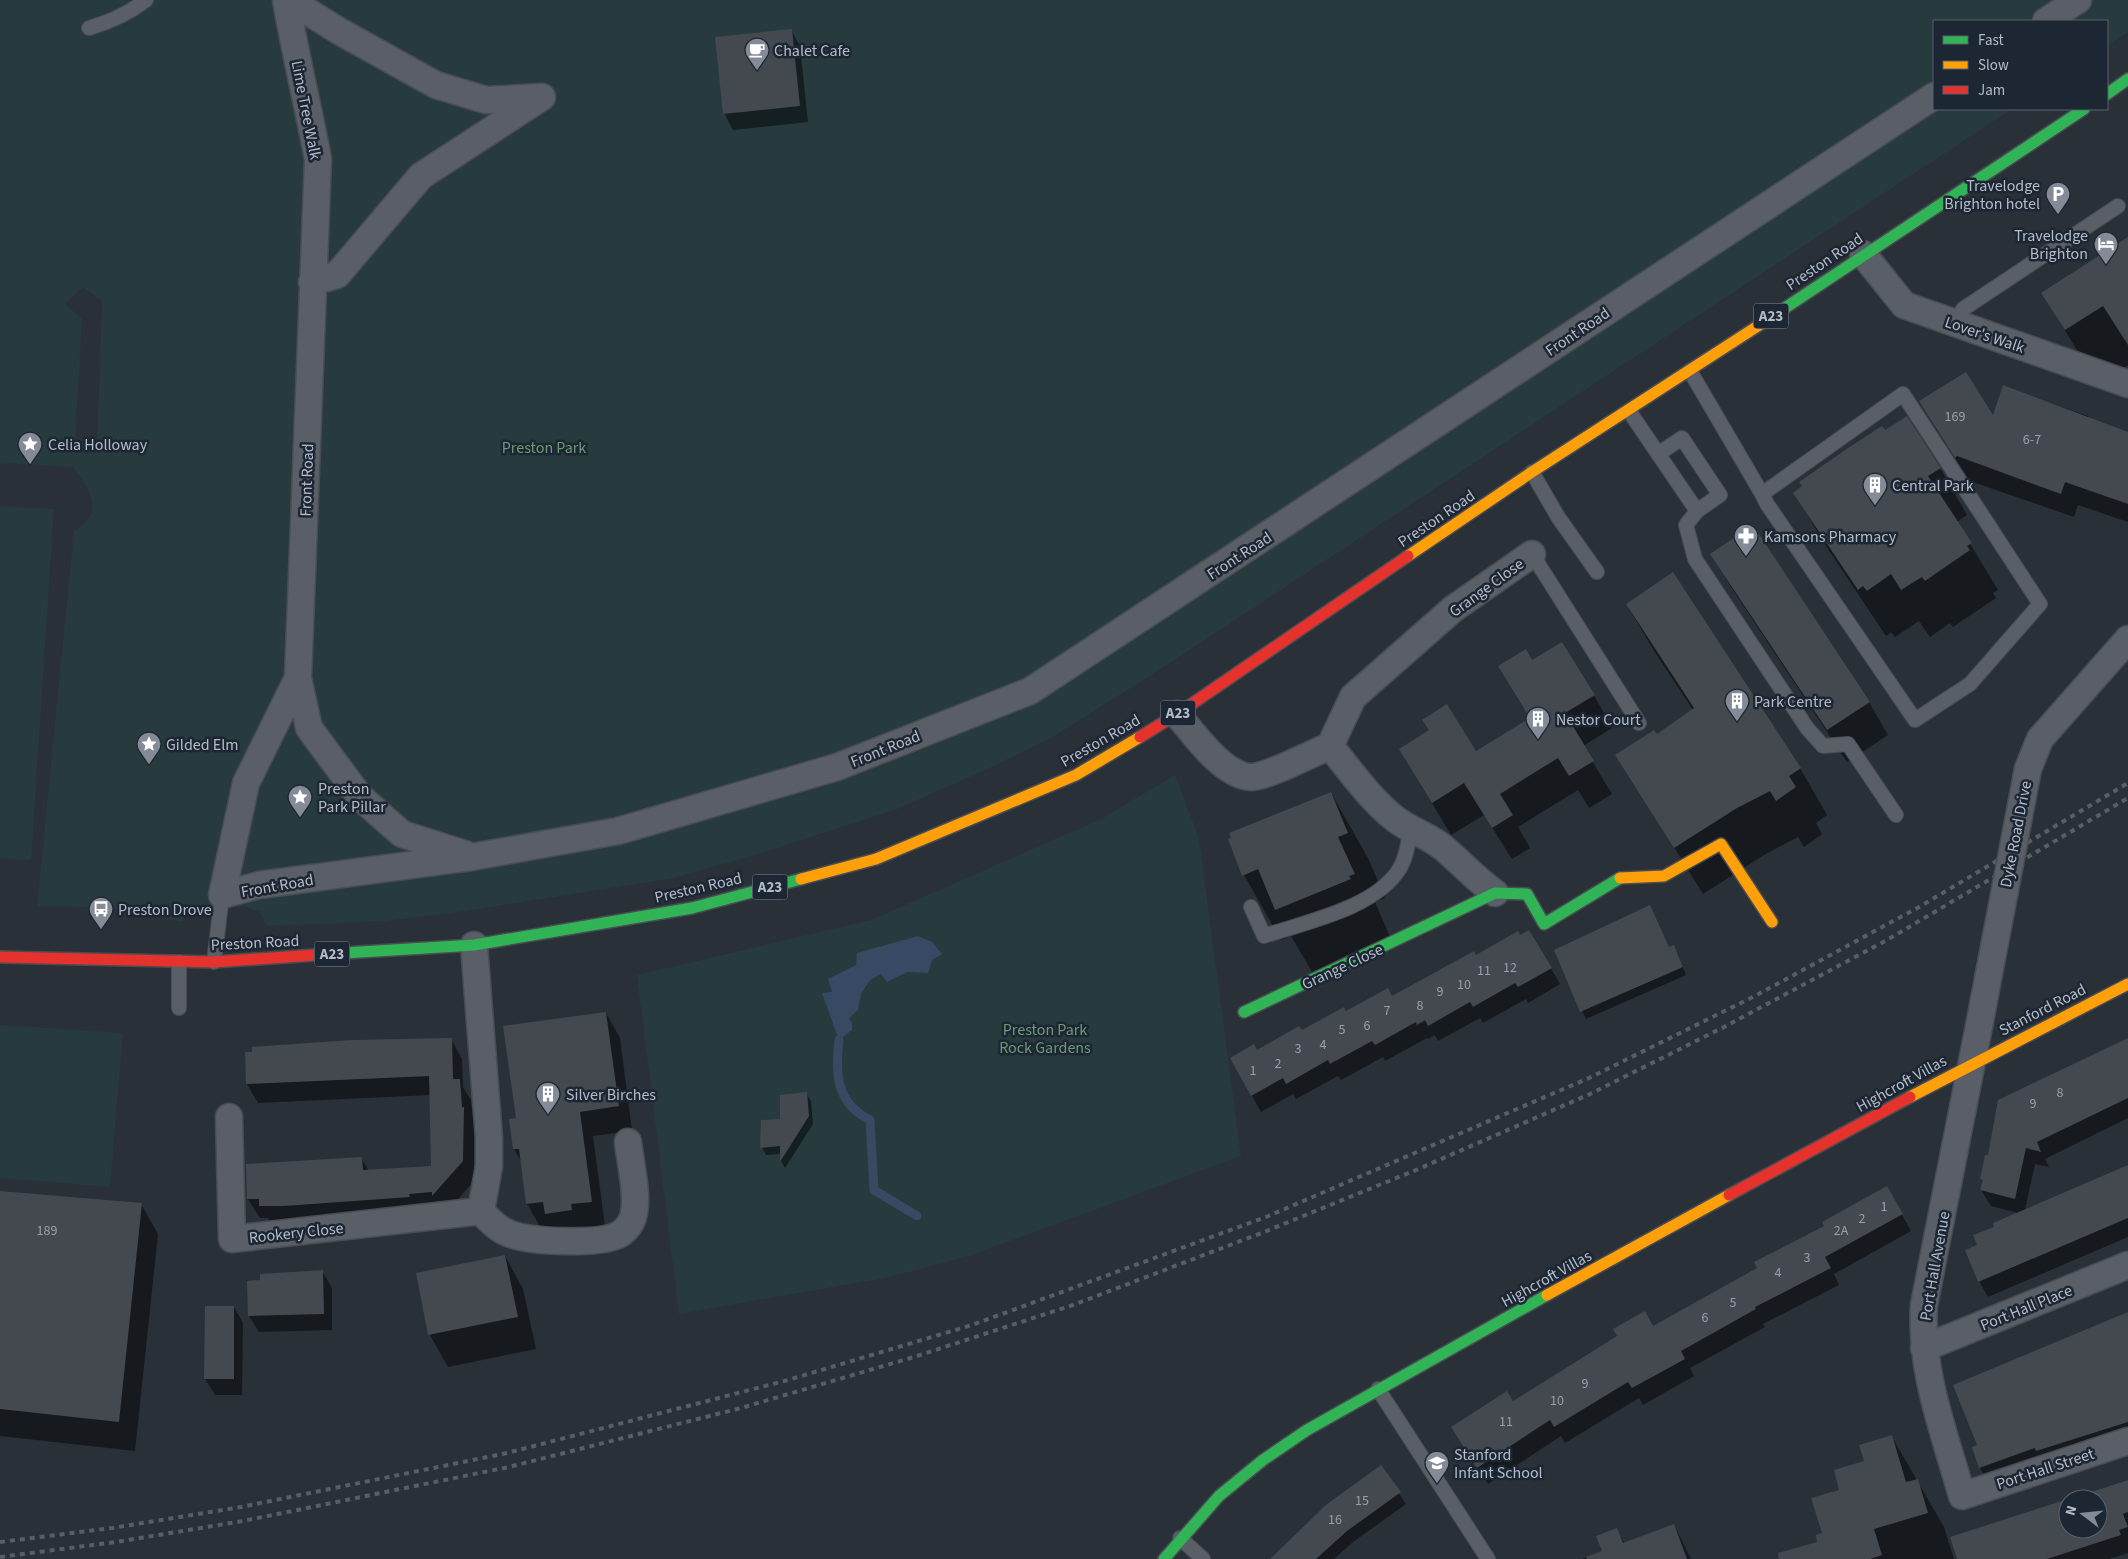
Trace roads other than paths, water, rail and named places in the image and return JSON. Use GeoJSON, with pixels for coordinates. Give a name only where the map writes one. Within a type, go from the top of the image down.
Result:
{"type":"FeatureCollection","features":[{"type":"Feature","properties":{"kind":"main road"},"geometry":{"type":"LineString","coordinates":[[2108,93],[2128,80]]}},
{"type":"Feature","properties":{"kind":"main road","name":"Preston Road"},"geometry":{"type":"LineString","coordinates":[[0,957],[214,962],[474,945],[692,908],[876,859],[1076,775],[1177,714],[1532,472],[1690,371],[1863,254],[2082,110]]}},
{"type":"Feature","properties":{"kind":"main road","name":"Grange Close"},"geometry":{"type":"LineString","coordinates":[[1244,1012],[1495,893],[1527,894],[1544,924],[1621,878],[1664,876],[1721,844],[1772,922]]}},
{"type":"Feature","properties":{"kind":"main road","name":"Stanford Road"},"geometry":{"type":"LineString","coordinates":[[1971,1063],[2128,984]]}},
{"type":"Feature","properties":{"kind":"main road","name":"Highcroft Villas"},"geometry":{"type":"LineString","coordinates":[[1164,1559],[1180,1538],[1219,1496],[1263,1460],[1306,1430],[1971,1063]]}},
{"type":"Feature","properties":{"kind":"street","name":"Lime Tree Walk"},"geometry":{"type":"LineString","coordinates":[[287,0],[293,44],[305,86],[318,159],[312,282]]}},
{"type":"Feature","properties":{"kind":"street"},"geometry":{"type":"LineString","coordinates":[[287,0],[436,85],[486,100],[542,97],[421,176],[337,275],[312,282]]}},
{"type":"Feature","properties":{"kind":"street"},"geometry":{"type":"LineString","coordinates":[[2048,20],[2078,0]]}},
{"type":"Feature","properties":{"kind":"street","name":"Front Road"},"geometry":{"type":"LineString","coordinates":[[298,678],[246,783],[222,895],[259,885],[472,856],[618,831],[669,818],[837,767],[1030,690],[1933,97]]}},
{"type":"Feature","properties":{"kind":"street","name":"Lover's Walk"},"geometry":{"type":"LineString","coordinates":[[1863,254],[1904,305],[2128,384]]}},
{"type":"Feature","properties":{"kind":"street","name":"Front Road"},"geometry":{"type":"LineString","coordinates":[[312,282],[310,392],[298,678],[309,728],[360,798],[402,834],[472,856]]}},
{"type":"Feature","properties":{"kind":"street","name":"Grange Close"},"geometry":{"type":"LineString","coordinates":[[1330,746],[1354,697],[1453,609],[1532,554]]}},
{"type":"Feature","properties":{"kind":"street","name":"Dyke Road Drive"},"geometry":{"type":"LineString","coordinates":[[1971,1063],[2028,768],[2040,739],[2128,639]]}},
{"type":"Feature","properties":{"kind":"street"},"geometry":{"type":"LineString","coordinates":[[1177,714],[1224,765],[1237,774],[1252,777],[1330,746],[1376,801],[1410,830],[1446,849],[1470,875],[1495,893]]}},
{"type":"Feature","properties":{"kind":"street"},"geometry":{"type":"LineString","coordinates":[[474,945],[489,1138],[489,1166],[480,1212],[507,1233],[518,1236],[581,1242],[619,1235],[631,1224],[636,1211],[628,1142]]}},
{"type":"Feature","properties":{"kind":"street","name":"Port Hall Avenue"},"geometry":{"type":"LineString","coordinates":[[1962,1496],[1930,1385],[1924,1348],[1924,1305],[1971,1063]]}},
{"type":"Feature","properties":{"kind":"street","name":"Rookery Close"},"geometry":{"type":"LineString","coordinates":[[229,1117],[232,1239],[480,1212]]}},
{"type":"Feature","properties":{"kind":"street","name":"Port Hall Place"},"geometry":{"type":"LineString","coordinates":[[1924,1348],[2128,1265]]}},
{"type":"Feature","properties":{"kind":"street","name":"Port Hall Street"},"geometry":{"type":"LineString","coordinates":[[1962,1496],[2128,1441]]}},
{"type":"Feature","properties":{"kind":"lane"},"geometry":{"type":"LineString","coordinates":[[89,28],[124,15],[146,0]]}},
{"type":"Feature","properties":{"kind":"lane"},"geometry":{"type":"LineString","coordinates":[[1957,324],[1963,309],[2118,206]]}},
{"type":"Feature","properties":{"kind":"lane"},"geometry":{"type":"LineString","coordinates":[[1690,371],[1762,494],[1914,720],[1970,684],[2040,604],[1903,394],[1762,494]]}},
{"type":"Feature","properties":{"kind":"lane"},"geometry":{"type":"LineString","coordinates":[[1629,411],[1697,511]]}},
{"type":"Feature","properties":{"kind":"lane"},"geometry":{"type":"LineString","coordinates":[[1658,454],[1682,438],[1720,495],[1697,511],[1686,525],[1694,559],[1807,728],[1823,746],[1848,744],[1896,815]]}},
{"type":"Feature","properties":{"kind":"lane"},"geometry":{"type":"LineString","coordinates":[[1532,472],[1558,517],[1597,572]]}},
{"type":"Feature","properties":{"kind":"lane","name":"Grange Close"},"geometry":{"type":"LineString","coordinates":[[1532,554],[1639,723]]}},
{"type":"Feature","properties":{"kind":"lane"},"geometry":{"type":"LineString","coordinates":[[1251,907],[1264,936],[1345,908],[1375,894],[1400,868],[1406,853],[1410,830]]}},
{"type":"Feature","properties":{"kind":"lane"},"geometry":{"type":"LineString","coordinates":[[214,962],[222,895]]}},
{"type":"Feature","properties":{"kind":"lane"},"geometry":{"type":"LineString","coordinates":[[179,962],[179,1008]]}},
{"type":"Feature","properties":{"kind":"lane"},"geometry":{"type":"LineString","coordinates":[[1378,1389],[1488,1559]]}},
{"type":"Feature","properties":{"kind":"lane"},"geometry":{"type":"LineString","coordinates":[[1180,1538],[1203,1559]]}},
{"type":"Feature","properties":{"kind":"water"},"geometry":{"type":"Polygon","coordinates":[[[918,936],[932,942],[942,954],[932,960],[928,973],[907,972],[887,982],[881,974],[870,980],[861,994],[858,1010],[849,1018],[852,1023],[852,1030],[839,1040],[822,993],[832,992],[828,979],[856,965],[857,953],[918,936]]]}},
{"type":"Feature","properties":{"kind":"waterway"},"geometry":{"type":"LineString","coordinates":[[839,1040],[837,1064],[840,1086],[850,1105],[870,1120],[874,1190],[917,1216]]}},
{"type":"Feature","properties":{"kind":"railway"},"geometry":{"type":"LineString","coordinates":[[0,1542],[112,1528],[241,1507],[507,1453],[788,1380],[972,1325],[1266,1217],[1589,1078],[1755,996],[1919,907],[2128,783]]}},
{"type":"Feature","properties":{"kind":"railway"},"geometry":{"type":"LineString","coordinates":[[0,1557],[116,1542],[243,1521],[509,1467],[741,1408],[914,1357],[1073,1305],[1264,1232],[1416,1170],[1590,1094],[1724,1027],[1887,940],[2128,798]]}},
{"type":"Feature","properties":{"kind":"place","name":"Chalet Cafe"},"geometry":{"type":"Point","coordinates":[757,71]}},
{"type":"Feature","properties":{"kind":"place","name":"Travelodge Brighton hotel"},"geometry":{"type":"Point","coordinates":[2058,215]}},
{"type":"Feature","properties":{"kind":"place","name":"Travelodge Brighton"},"geometry":{"type":"Point","coordinates":[2106,265]}},
{"type":"Feature","properties":{"kind":"place","name":"Celia Holloway"},"geometry":{"type":"Point","coordinates":[30,465]}},
{"type":"Feature","properties":{"kind":"place","name":"Central Park"},"geometry":{"type":"Point","coordinates":[1875,506]}},
{"type":"Feature","properties":{"kind":"place","name":"Kamsons Pharmacy"},"geometry":{"type":"Point","coordinates":[1746,557]}},
{"type":"Feature","properties":{"kind":"place","name":"Park Centre"},"geometry":{"type":"Point","coordinates":[1737,722]}},
{"type":"Feature","properties":{"kind":"place","name":"Nestor Court"},"geometry":{"type":"Point","coordinates":[1538,740]}},
{"type":"Feature","properties":{"kind":"place","name":"Gilded Elm"},"geometry":{"type":"Point","coordinates":[149,765]}},
{"type":"Feature","properties":{"kind":"place","name":"Preston Park Pillar"},"geometry":{"type":"Point","coordinates":[300,818]}},
{"type":"Feature","properties":{"kind":"place","name":"Preston Drove"},"geometry":{"type":"Point","coordinates":[101,930]}},
{"type":"Feature","properties":{"kind":"place","name":"Silver Birches"},"geometry":{"type":"Point","coordinates":[548,1115]}},
{"type":"Feature","properties":{"kind":"place","name":"Stanford Infant School"},"geometry":{"type":"Point","coordinates":[1437,1484]}},
{"type":"Feature","properties":{"kind":"park label","name":"Preston Park"},"geometry":{"type":"Point","coordinates":[544,447]}},
{"type":"Feature","properties":{"kind":"park label","name":"Preston Park Rock Gardens"},"geometry":{"type":"Point","coordinates":[1045,1038]}}]}
